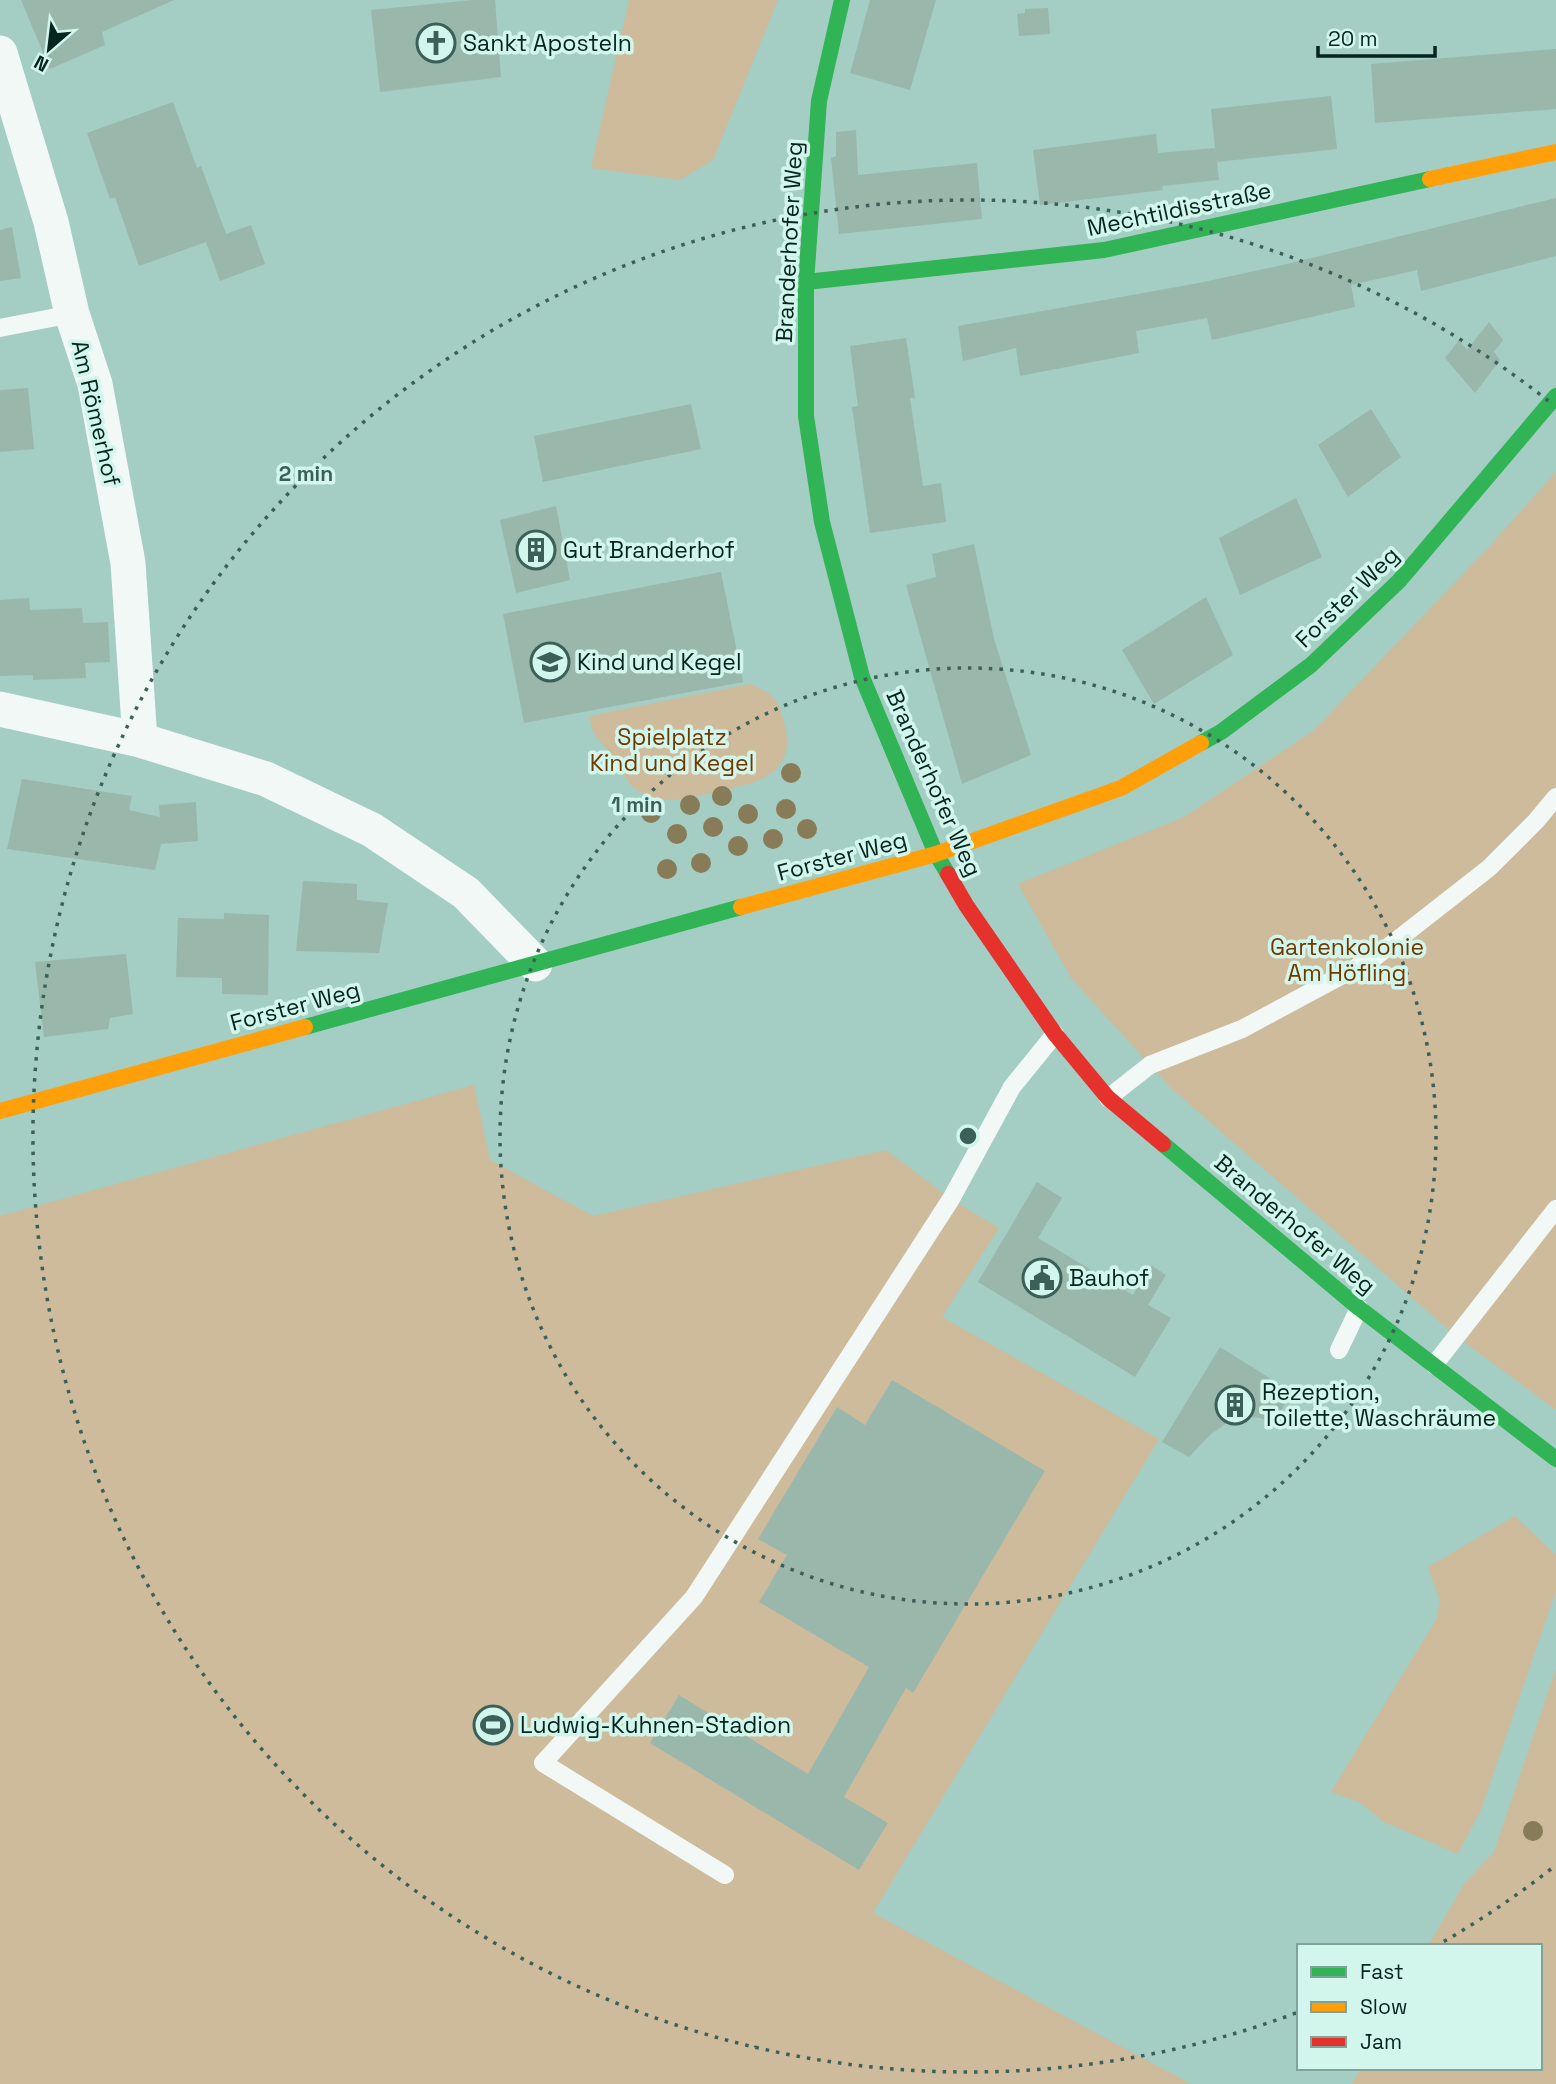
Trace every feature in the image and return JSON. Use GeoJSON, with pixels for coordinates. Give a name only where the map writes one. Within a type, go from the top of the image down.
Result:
{"type":"FeatureCollection","features":[{"type":"Feature","properties":{"kind":"street","name":"Branderhofer Weg"},"geometry":{"type":"LineString","coordinates":[[842,0],[819,101],[806,282],[806,416],[821,522],[862,677],[936,853],[965,905],[1055,1034],[1108,1098],[1359,1308],[1556,1459]]}},
{"type":"Feature","properties":{"kind":"street","name":"Am Römerhof"},"geometry":{"type":"LineString","coordinates":[[0,53],[51,222],[72,314],[95,384],[128,563],[140,740]]}},
{"type":"Feature","properties":{"kind":"street","name":"Mechtildisstraße"},"geometry":{"type":"LineString","coordinates":[[806,282],[1104,250],[1556,152]]}},
{"type":"Feature","properties":{"kind":"street","name":"Forster Weg"},"geometry":{"type":"LineString","coordinates":[[0,1111],[936,853],[1121,788],[1221,732],[1311,665],[1399,582],[1556,396]]}},
{"type":"Feature","properties":{"kind":"street"},"geometry":{"type":"LineString","coordinates":[[0,709],[140,740],[266,779],[372,830],[466,893],[535,964]]}},
{"type":"Feature","properties":{"kind":"lane"},"geometry":{"type":"LineString","coordinates":[[0,328],[72,314]]}},
{"type":"Feature","properties":{"kind":"lane"},"geometry":{"type":"LineString","coordinates":[[1108,1098],[1150,1065],[1242,1029],[1374,958],[1489,868],[1556,797]]}},
{"type":"Feature","properties":{"kind":"lane"},"geometry":{"type":"LineString","coordinates":[[725,1875],[543,1763],[694,1597],[951,1199],[1012,1087],[1055,1034]]}},
{"type":"Feature","properties":{"kind":"lane"},"geometry":{"type":"LineString","coordinates":[[1434,1365],[1556,1209]]}},
{"type":"Feature","properties":{"kind":"lane"},"geometry":{"type":"LineString","coordinates":[[1339,1350],[1359,1308]]}},
{"type":"Feature","properties":{"kind":"green space"},"geometry":{"type":"Polygon","coordinates":[[[629,0],[778,0],[713,160],[680,180],[591,168],[629,0]]]}},
{"type":"Feature","properties":{"kind":"green space","name":"Gartenkolonie Am Höfling"},"geometry":{"type":"Polygon","coordinates":[[[1556,472],[1556,1410],[1456,1336],[1171,1088],[1071,978],[1018,884],[1184,817],[1313,731],[1487,549],[1556,472]]]}},
{"type":"Feature","properties":{"kind":"green space","name":"Spielplatz Kind und Kegel"},"geometry":{"type":"Polygon","coordinates":[[[750,684],[771,695],[778,703],[787,744],[783,759],[775,770],[750,783],[675,800],[652,797],[630,784],[592,729],[590,716],[750,684]]]}},
{"type":"Feature","properties":{"kind":"green space","name":"Ludwig-Kuhnen-Stadion"},"geometry":{"type":"Polygon","coordinates":[[[474,1085],[490,1160],[593,1216],[886,1150],[951,1199],[999,1228],[942,1317],[1159,1439],[873,1913],[1191,2084],[0,2084],[0,1216],[474,1085]]]}},
{"type":"Feature","properties":{"kind":"green space"},"geometry":{"type":"Polygon","coordinates":[[[1515,1516],[1556,1555],[1556,1591],[1481,1810],[1458,1854],[1384,1822],[1359,1802],[1331,1792],[1436,1620],[1440,1601],[1428,1567],[1515,1516]]]}},
{"type":"Feature","properties":{"kind":"green space"},"geometry":{"type":"Polygon","coordinates":[[[1556,1669],[1556,2084],[1352,2084],[1360,2070],[1542,2070],[1542,1944],[1429,1944],[1464,1884],[1494,1852],[1556,1669]]]}},
{"type":"Feature","properties":{"kind":"building"},"geometry":{"type":"Polygon","coordinates":[[[21,0],[174,0],[102,32],[105,45],[50,69],[21,0]]]}},
{"type":"Feature","properties":{"kind":"building","name":"Sankt Aposteln"},"geometry":{"type":"Polygon","coordinates":[[[495,0],[501,77],[380,92],[371,10],[495,0]]]}},
{"type":"Feature","properties":{"kind":"building"},"geometry":{"type":"Polygon","coordinates":[[[870,0],[936,0],[910,90],[850,73],[870,0]]]}},
{"type":"Feature","properties":{"kind":"building"},"geometry":{"type":"Polygon","coordinates":[[[1048,8],[1050,34],[1019,36],[1017,14],[1025,13],[1025,9],[1048,8]]]}},
{"type":"Feature","properties":{"kind":"building"},"geometry":{"type":"Polygon","coordinates":[[[1556,49],[1556,109],[1375,123],[1371,64],[1556,49]]]}},
{"type":"Feature","properties":{"kind":"building"},"geometry":{"type":"Polygon","coordinates":[[[1331,96],[1337,149],[1217,162],[1219,180],[1162,186],[1163,190],[1040,205],[1033,150],[1156,134],[1158,153],[1215,148],[1211,109],[1331,96]]]}},
{"type":"Feature","properties":{"kind":"building"},"geometry":{"type":"Polygon","coordinates":[[[173,102],[197,168],[201,166],[226,234],[251,225],[265,264],[220,281],[206,242],[139,266],[115,197],[110,199],[87,133],[173,102]]]}},
{"type":"Feature","properties":{"kind":"building"},"geometry":{"type":"Polygon","coordinates":[[[856,130],[858,175],[977,163],[982,219],[839,234],[831,158],[836,156],[836,132],[856,130]]]}},
{"type":"Feature","properties":{"kind":"building"},"geometry":{"type":"Polygon","coordinates":[[[1556,198],[1556,256],[1421,291],[1417,270],[1351,285],[1355,307],[1212,340],[1207,318],[1136,331],[1139,353],[1020,376],[1016,348],[963,361],[958,326],[1199,283],[1556,198]]]}},
{"type":"Feature","properties":{"kind":"building"},"geometry":{"type":"Polygon","coordinates":[[[12,227],[21,278],[0,281],[0,230],[12,227]]]}},
{"type":"Feature","properties":{"kind":"building"},"geometry":{"type":"Polygon","coordinates":[[[1489,322],[1503,340],[1494,352],[1500,360],[1475,393],[1445,358],[1459,340],[1467,350],[1489,322]]]}},
{"type":"Feature","properties":{"kind":"building"},"geometry":{"type":"Polygon","coordinates":[[[906,338],[915,398],[910,398],[923,486],[941,483],[946,522],[870,533],[852,407],[858,406],[850,346],[906,338]]]}},
{"type":"Feature","properties":{"kind":"building"},"geometry":{"type":"Polygon","coordinates":[[[28,388],[34,449],[0,452],[0,390],[28,388]]]}},
{"type":"Feature","properties":{"kind":"building"},"geometry":{"type":"Polygon","coordinates":[[[691,404],[701,449],[543,482],[534,436],[691,404]]]}},
{"type":"Feature","properties":{"kind":"building"},"geometry":{"type":"Polygon","coordinates":[[[1371,409],[1401,457],[1348,497],[1318,445],[1371,409]]]}},
{"type":"Feature","properties":{"kind":"building"},"geometry":{"type":"Polygon","coordinates":[[[1296,498],[1322,557],[1240,595],[1219,538],[1296,498]]]}},
{"type":"Feature","properties":{"kind":"building","name":"Gut Branderhof"},"geometry":{"type":"Polygon","coordinates":[[[556,506],[570,580],[516,593],[500,520],[556,506]]]}},
{"type":"Feature","properties":{"kind":"building"},"geometry":{"type":"Polygon","coordinates":[[[974,544],[994,639],[1031,755],[962,784],[906,585],[936,577],[932,554],[974,544]]]}},
{"type":"Feature","properties":{"kind":"building"},"geometry":{"type":"Polygon","coordinates":[[[721,572],[743,682],[524,723],[503,614],[721,572]]]}},
{"type":"Feature","properties":{"kind":"building"},"geometry":{"type":"Polygon","coordinates":[[[1206,597],[1233,655],[1154,704],[1122,650],[1206,597]]]}},
{"type":"Feature","properties":{"kind":"building"},"geometry":{"type":"Polygon","coordinates":[[[29,598],[30,610],[82,608],[83,623],[108,622],[110,662],[85,663],[86,678],[33,680],[33,675],[0,676],[0,600],[29,598]]]}},
{"type":"Feature","properties":{"kind":"building"},"geometry":{"type":"Polygon","coordinates":[[[22,779],[132,796],[129,810],[160,817],[159,805],[196,802],[198,841],[161,844],[155,870],[7,849],[22,779]]]}},
{"type":"Feature","properties":{"kind":"building"},"geometry":{"type":"Polygon","coordinates":[[[303,881],[357,884],[357,900],[388,903],[379,953],[296,951],[303,881]]]}},
{"type":"Feature","properties":{"kind":"building"},"geometry":{"type":"Polygon","coordinates":[[[224,913],[269,915],[268,995],[222,994],[222,978],[176,977],[178,918],[224,919],[224,913]]]}},
{"type":"Feature","properties":{"kind":"building"},"geometry":{"type":"Polygon","coordinates":[[[126,954],[133,1014],[110,1018],[108,1029],[44,1037],[35,962],[126,954]]]}},
{"type":"Feature","properties":{"kind":"building","name":"Bauhof"},"geometry":{"type":"Polygon","coordinates":[[[1037,1182],[1062,1198],[1038,1238],[1133,1295],[1151,1265],[1166,1275],[1148,1305],[1171,1318],[1135,1377],[978,1282],[1037,1182]]]}},
{"type":"Feature","properties":{"kind":"building","name":"Rezeption, Toilette, Waschräume"},"geometry":{"type":"Polygon","coordinates":[[[1220,1347],[1292,1392],[1273,1424],[1261,1418],[1244,1417],[1227,1423],[1211,1434],[1189,1457],[1162,1442],[1220,1347]]]}},
{"type":"Feature","properties":{"kind":"building"},"geometry":{"type":"Polygon","coordinates":[[[892,1380],[1045,1471],[913,1693],[906,1688],[844,1797],[888,1823],[859,1870],[650,1743],[679,1695],[808,1774],[869,1667],[759,1602],[787,1555],[758,1539],[837,1407],[865,1425],[892,1380]]]}},
{"type":"Feature","properties":{"kind":"traffic: fast"},"geometry":{"type":"LineString","coordinates":[[842,0],[819,101],[806,282],[806,416],[822,522],[862,677],[936,854],[948,874]]}},
{"type":"Feature","properties":{"kind":"traffic: fast"},"geometry":{"type":"LineString","coordinates":[[806,282],[1104,250],[1430,179]]}},
{"type":"Feature","properties":{"kind":"traffic: fast"},"geometry":{"type":"LineString","coordinates":[[1201,743],[1221,732],[1311,665],[1399,581],[1556,396]]}},
{"type":"Feature","properties":{"kind":"traffic: fast"},"geometry":{"type":"LineString","coordinates":[[305,1027],[741,907]]}},
{"type":"Feature","properties":{"kind":"traffic: fast"},"geometry":{"type":"LineString","coordinates":[[1163,1144],[1359,1308],[1556,1459]]}},
{"type":"Feature","properties":{"kind":"traffic: slow"},"geometry":{"type":"LineString","coordinates":[[1430,179],[1556,152]]}},
{"type":"Feature","properties":{"kind":"traffic: slow"},"geometry":{"type":"LineString","coordinates":[[741,907],[936,854],[1121,788],[1201,743]]}},
{"type":"Feature","properties":{"kind":"traffic: slow"},"geometry":{"type":"LineString","coordinates":[[0,1111],[305,1027]]}},
{"type":"Feature","properties":{"kind":"traffic: jam"},"geometry":{"type":"LineString","coordinates":[[948,874],[966,905],[1055,1034],[1108,1098],[1163,1144]]}},
{"type":"Feature","properties":{"kind":"place","name":"Sankt Aposteln"},"geometry":{"type":"Point","coordinates":[436,43]}},
{"type":"Feature","properties":{"kind":"place","name":"Gut Branderhof"},"geometry":{"type":"Point","coordinates":[536,550]}},
{"type":"Feature","properties":{"kind":"place","name":"Kind und Kegel"},"geometry":{"type":"Point","coordinates":[550,662]}},
{"type":"Feature","properties":{"kind":"place","name":"Bauhof"},"geometry":{"type":"Point","coordinates":[1042,1278]}},
{"type":"Feature","properties":{"kind":"place","name":"Rezeption, Toilette, Waschräume"},"geometry":{"type":"Point","coordinates":[1235,1405]}},
{"type":"Feature","properties":{"kind":"place","name":"Ludwig-Kuhnen-Stadion"},"geometry":{"type":"Point","coordinates":[493,1725]}}]}
